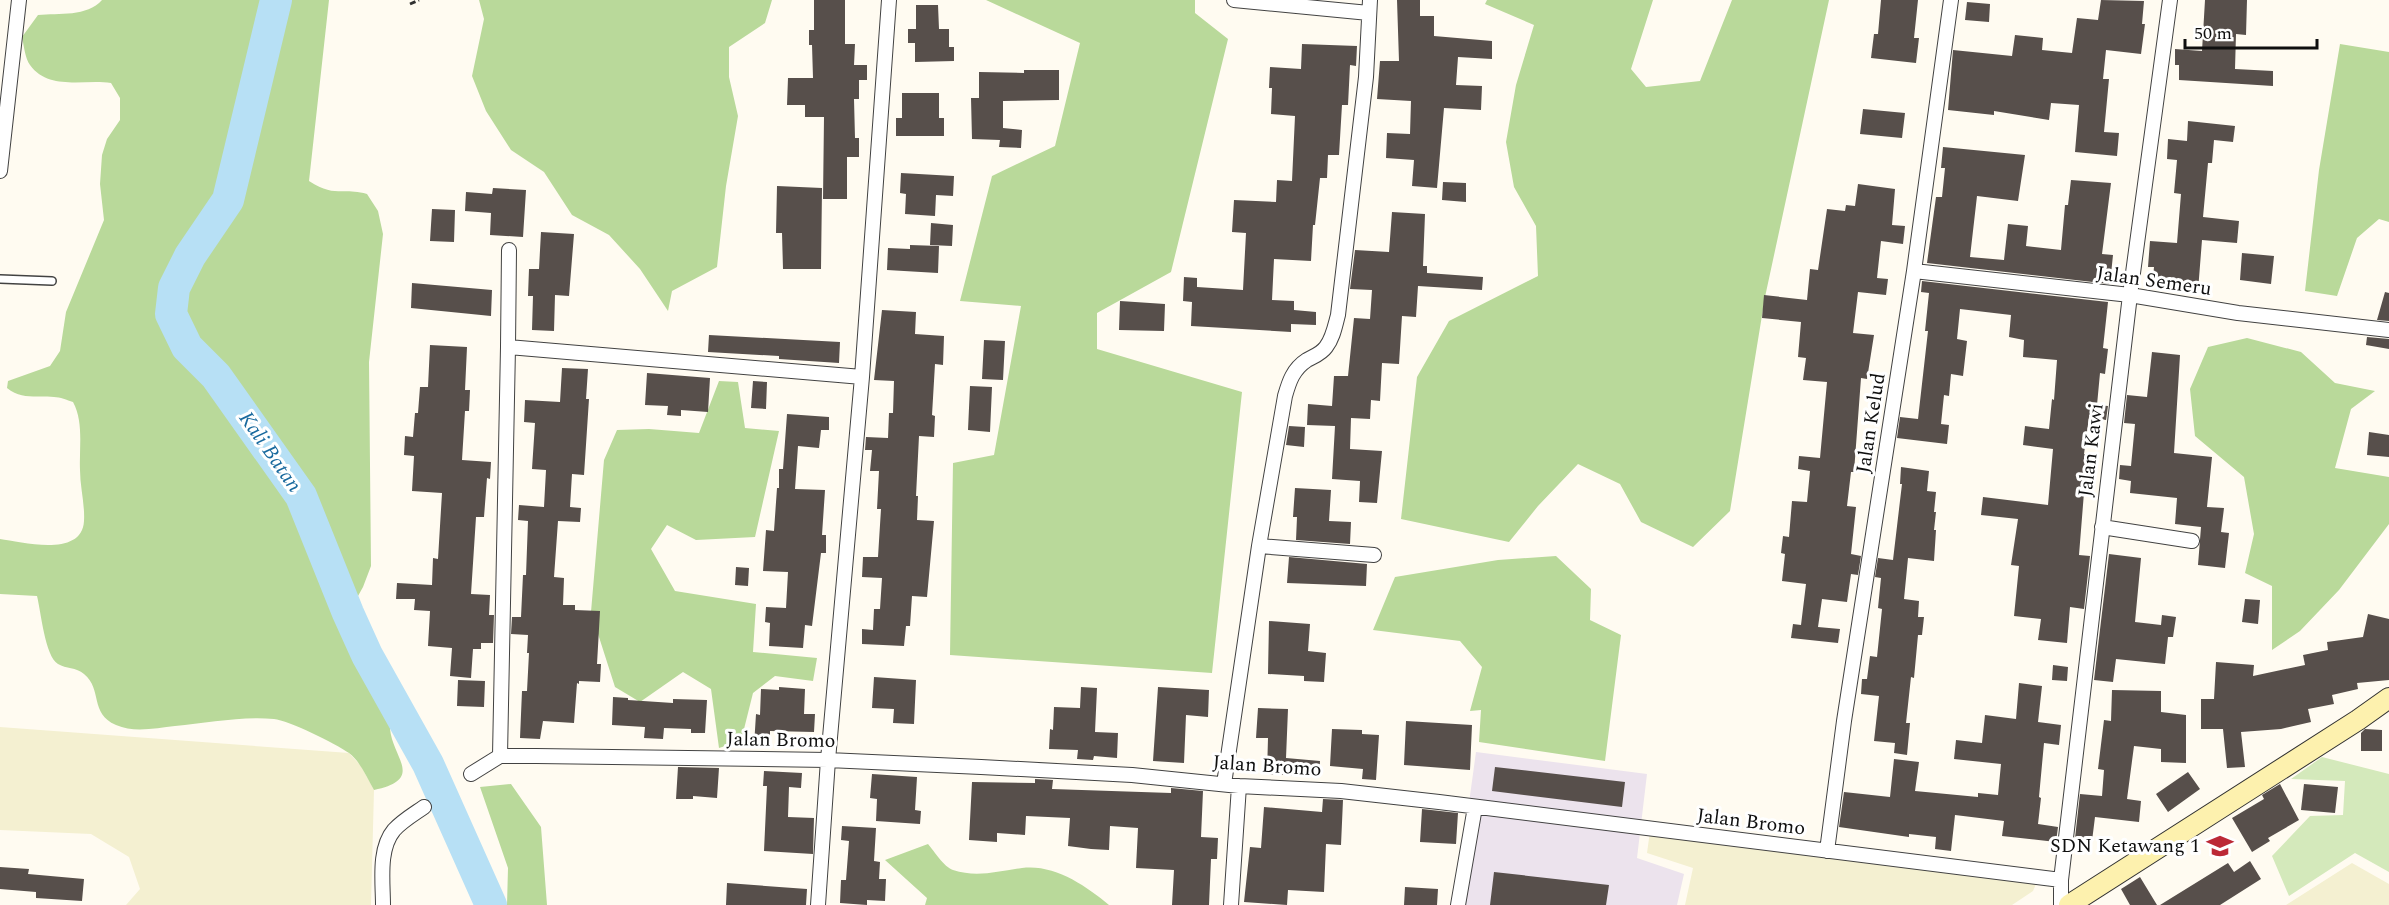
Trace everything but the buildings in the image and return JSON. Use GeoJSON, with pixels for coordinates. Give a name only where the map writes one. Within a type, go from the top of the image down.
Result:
{"type":"FeatureCollection","features":[{"type":"Feature","properties":{"kind":"main road"},"geometry":{"type":"LineString","coordinates":[[2069,905],[2348,727],[2389,698]]}},
{"type":"Feature","properties":{"kind":"street"},"geometry":{"type":"LineString","coordinates":[[0,171],[19,0]]}},
{"type":"Feature","properties":{"kind":"street"},"geometry":{"type":"LineString","coordinates":[[818,905],[828,760],[862,377],[889,0]]}},
{"type":"Feature","properties":{"kind":"street"},"geometry":{"type":"LineString","coordinates":[[1224,784],[1259,546],[1289,381],[1296,369],[1305,361],[1321,353],[1328,344],[1338,315],[1366,77],[1370,6],[1234,0]]}},
{"type":"Feature","properties":{"kind":"street","name":"Jalan Kelud"},"geometry":{"type":"LineString","coordinates":[[1827,851],[1844,721],[1914,271],[1951,0]]}},
{"type":"Feature","properties":{"kind":"street","name":"Jalan Kawi"},"geometry":{"type":"LineString","coordinates":[[2061,905],[2061,880],[2102,527],[2170,0]]}},
{"type":"Feature","properties":{"kind":"street"},"geometry":{"type":"LineString","coordinates":[[471,774],[500,756],[509,250]]}},
{"type":"Feature","properties":{"kind":"street","name":"Jalan Semeru"},"geometry":{"type":"LineString","coordinates":[[1914,271],[2130,296],[2238,313],[2389,330]]}},
{"type":"Feature","properties":{"kind":"street"},"geometry":{"type":"LineString","coordinates":[[508,347],[862,377]]}},
{"type":"Feature","properties":{"kind":"street"},"geometry":{"type":"LineString","coordinates":[[2102,527],[2192,541]]}},
{"type":"Feature","properties":{"kind":"street"},"geometry":{"type":"LineString","coordinates":[[1259,546],[1374,555]]}},
{"type":"Feature","properties":{"kind":"street","name":"Jalan Bromo"},"geometry":{"type":"LineString","coordinates":[[500,756],[828,760],[1132,775],[1239,786],[1341,791],[2061,880]]}},
{"type":"Feature","properties":{"kind":"street"},"geometry":{"type":"LineString","coordinates":[[1231,905],[1239,786]]}},
{"type":"Feature","properties":{"kind":"street"},"geometry":{"type":"LineString","coordinates":[[383,905],[383,861],[389,837],[394,830],[424,807]]}},
{"type":"Feature","properties":{"kind":"street"},"geometry":{"type":"LineString","coordinates":[[1458,905],[1475,807]]}},
{"type":"Feature","properties":{"kind":"lane"},"geometry":{"type":"LineString","coordinates":[[0,279],[52,280]]}},
{"type":"Feature","properties":{"kind":"path"},"geometry":{"type":"LineString","coordinates":[[410,4],[419,0]]}},
{"type":"Feature","properties":{"kind":"shaded area"},"geometry":{"type":"Polygon","coordinates":[[[0,727],[349,753],[361,766],[374,790],[371,905],[126,905],[140,889],[129,857],[91,834],[0,830],[0,727]]]}},
{"type":"Feature","properties":{"kind":"shaded area"},"geometry":{"type":"Polygon","coordinates":[[[1476,752],[1647,774],[1637,858],[1684,874],[1677,905],[1455,905],[1476,752]]]}},
{"type":"Feature","properties":{"kind":"shaded area"},"geometry":{"type":"Polygon","coordinates":[[[1650,831],[2039,877],[2033,891],[2012,905],[1685,905],[1693,868],[1647,853],[1650,831]]]}},
{"type":"Feature","properties":{"kind":"shaded area"},"geometry":{"type":"Polygon","coordinates":[[[2352,863],[2389,884],[2389,905],[2286,905],[2352,863]]]}},
{"type":"Feature","properties":{"kind":"green space"},"geometry":{"type":"Polygon","coordinates":[[[102,0],[268,0],[274,5],[276,0],[329,0],[309,181],[332,191],[367,194],[378,211],[383,234],[369,362],[371,566],[363,587],[348,614],[367,656],[395,705],[390,729],[402,767],[402,774],[398,780],[389,785],[374,790],[353,756],[312,733],[281,720],[237,719],[145,729],[130,729],[116,725],[102,714],[90,680],[78,670],[61,666],[54,659],[44,633],[37,596],[0,594],[0,539],[50,545],[73,540],[81,533],[84,508],[80,476],[80,427],[73,402],[56,397],[24,396],[7,388],[8,381],[50,366],[60,351],[66,312],[104,220],[100,184],[102,155],[107,139],[120,120],[120,98],[111,83],[68,82],[47,78],[30,65],[22,37],[38,15],[81,12],[102,0]]]}},
{"type":"Feature","properties":{"kind":"green space"},"geometry":{"type":"Polygon","coordinates":[[[479,0],[772,0],[765,23],[729,47],[729,77],[738,116],[726,186],[717,267],[672,291],[668,311],[640,269],[609,235],[572,215],[544,172],[511,150],[486,111],[472,76],[484,19],[479,0]]]}},
{"type":"Feature","properties":{"kind":"green space"},"geometry":{"type":"Polygon","coordinates":[[[986,0],[1195,0],[1195,13],[1228,39],[1171,272],[1097,313],[1097,349],[1242,392],[1212,673],[950,655],[953,463],[994,455],[1021,306],[960,301],[992,176],[1055,146],[1080,43],[986,0]]]}},
{"type":"Feature","properties":{"kind":"green space"},"geometry":{"type":"Polygon","coordinates":[[[1487,0],[1653,0],[1631,69],[1646,87],[1700,81],[1732,0],[1829,0],[1765,297],[1730,511],[1693,547],[1641,522],[1620,484],[1578,464],[1538,506],[1509,542],[1401,519],[1417,377],[1449,321],[1538,276],[1536,226],[1514,187],[1506,142],[1516,85],[1534,25],[1485,4],[1487,0]]]}},
{"type":"Feature","properties":{"kind":"green space"},"geometry":{"type":"Polygon","coordinates":[[[2340,44],[2389,52],[2389,222],[2379,219],[2357,238],[2337,296],[2305,291],[2319,170],[2340,44]]]}},
{"type":"Feature","properties":{"kind":"green space"},"geometry":{"type":"Polygon","coordinates":[[[2247,338],[2301,352],[2335,383],[2375,391],[2351,409],[2335,468],[2389,477],[2389,524],[2339,590],[2300,631],[2272,650],[2272,586],[2245,573],[2254,534],[2244,477],[2195,436],[2190,389],[2208,347],[2247,338]]]}},
{"type":"Feature","properties":{"kind":"green space"},"geometry":{"type":"Polygon","coordinates":[[[719,381],[738,382],[745,428],[779,431],[755,537],[696,540],[667,525],[651,549],[675,591],[756,604],[753,652],[817,658],[813,681],[775,676],[753,693],[741,741],[719,748],[711,689],[683,672],[640,702],[615,687],[591,612],[604,460],[617,430],[649,429],[699,433],[719,381]]]}},
{"type":"Feature","properties":{"kind":"green space"},"geometry":{"type":"Polygon","coordinates":[[[1556,556],[1591,589],[1590,620],[1621,635],[1605,761],[1479,742],[1481,710],[1470,711],[1482,667],[1460,641],[1373,630],[1395,577],[1498,560],[1556,556]]]}},
{"type":"Feature","properties":{"kind":"green space"},"geometry":{"type":"Polygon","coordinates":[[[2322,757],[2389,774],[2389,872],[2355,853],[2289,896],[2272,856],[2310,816],[2343,815],[2345,781],[2291,779],[2322,757]]]}},
{"type":"Feature","properties":{"kind":"green space"},"geometry":{"type":"Polygon","coordinates":[[[511,784],[541,827],[547,905],[507,905],[508,868],[480,787],[511,784]]]}},
{"type":"Feature","properties":{"kind":"green space"},"geometry":{"type":"Polygon","coordinates":[[[928,844],[953,870],[979,874],[1022,868],[1046,869],[1079,883],[1109,905],[925,905],[927,898],[885,860],[928,844]]]}},
{"type":"Feature","properties":{"kind":"waterway","name":"Kali Batan"},"geometry":{"type":"LineString","coordinates":[[276,0],[228,200],[190,256],[174,288],[171,314],[187,347],[216,376],[301,496],[367,655],[428,764],[491,905]]}},
{"type":"Feature","properties":{"kind":"place","name":"SDN Ketawang 1"},"geometry":{"type":"Point","coordinates":[2220,846]}}]}
